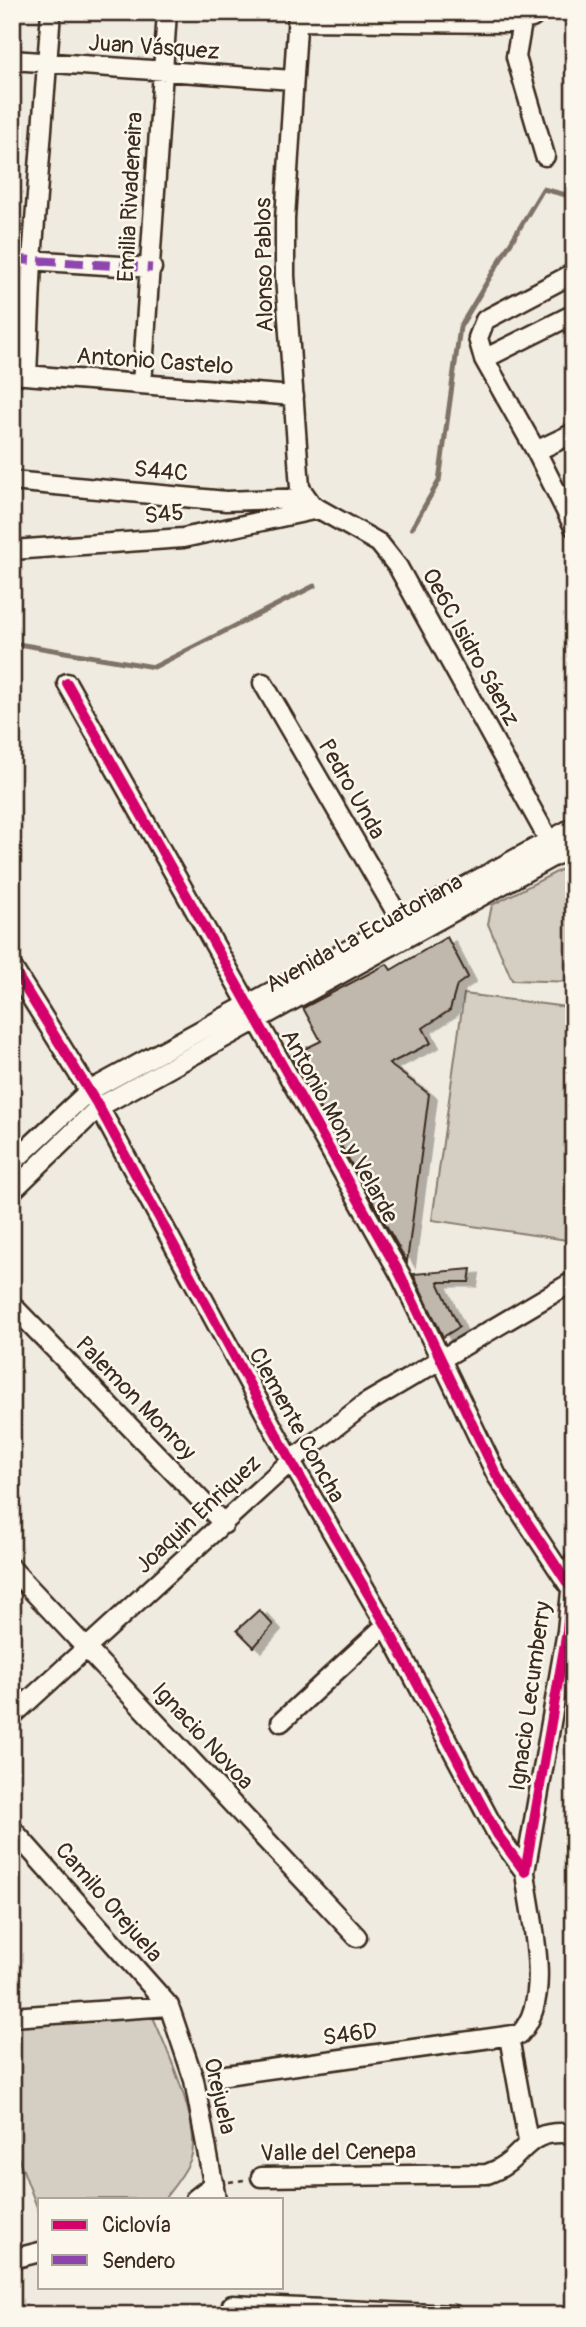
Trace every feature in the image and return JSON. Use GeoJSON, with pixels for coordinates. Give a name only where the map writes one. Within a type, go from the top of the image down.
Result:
{"type":"FeatureCollection","features":[{"type":"Feature","properties":{"kind":"street"},"geometry":{"type":"LineString","coordinates":[[20,374],[32,260],[51,12]]}},
{"type":"Feature","properties":{"kind":"street","name":"Emilia Rivadeneira"},"geometry":{"type":"LineString","coordinates":[[142,384],[152,268],[167,12]]}},
{"type":"Feature","properties":{"kind":"street"},"geometry":{"type":"LineString","coordinates":[[298,17],[522,22],[539,12]]}},
{"type":"Feature","properties":{"kind":"street","name":"Alonso Pablos"},"geometry":{"type":"LineString","coordinates":[[298,17],[285,253],[298,478],[312,503]]}},
{"type":"Feature","properties":{"kind":"street"},"geometry":{"type":"LineString","coordinates":[[522,22],[516,57],[545,156]]}},
{"type":"Feature","properties":{"kind":"street","name":"Juan Vásquez"},"geometry":{"type":"LineString","coordinates":[[12,61],[293,80]]}},
{"type":"Feature","properties":{"kind":"street"},"geometry":{"type":"LineString","coordinates":[[12,258],[152,268]]}},
{"type":"Feature","properties":{"kind":"street"},"geometry":{"type":"LineString","coordinates":[[574,273],[485,320],[479,328],[478,338],[484,359],[536,451],[574,527]]}},
{"type":"Feature","properties":{"kind":"street"},"geometry":{"type":"LineString","coordinates":[[484,359],[574,314]]}},
{"type":"Feature","properties":{"kind":"street","name":"Antonio Castelo"},"geometry":{"type":"LineString","coordinates":[[20,374],[294,396]]}},
{"type":"Feature","properties":{"kind":"street"},"geometry":{"type":"LineString","coordinates":[[536,451],[574,433]]}},
{"type":"Feature","properties":{"kind":"street","name":"S44C"},"geometry":{"type":"LineString","coordinates":[[12,481],[226,501],[312,503]]}},
{"type":"Feature","properties":{"kind":"street","name":"Oe6C Isidro Sáenz"},"geometry":{"type":"LineString","coordinates":[[312,503],[379,542],[398,567],[553,847]]}},
{"type":"Feature","properties":{"kind":"street","name":"S45"},"geometry":{"type":"LineString","coordinates":[[12,550],[183,538],[312,503]]}},
{"type":"Feature","properties":{"kind":"street","name":"Antonio Mon y Velarde"},"geometry":{"type":"LineString","coordinates":[[67,683],[400,1273],[497,1476],[572,1587]]}},
{"type":"Feature","properties":{"kind":"street","name":"Pedro Unda"},"geometry":{"type":"LineString","coordinates":[[263,683],[400,919]]}},
{"type":"Feature","properties":{"kind":"street"},"geometry":{"type":"LineString","coordinates":[[12,1163],[89,1091],[252,1012],[400,919],[553,847],[574,827]]}},
{"type":"Feature","properties":{"kind":"street","name":"Avenida La Ecuatoriana"},"geometry":{"type":"LineString","coordinates":[[12,1191],[99,1107],[252,1012],[553,847],[574,845]]}},
{"type":"Feature","properties":{"kind":"street","name":"Clemente Concha"},"geometry":{"type":"LineString","coordinates":[[12,967],[99,1107],[291,1461],[386,1625],[497,1834],[525,1872]]}},
{"type":"Feature","properties":{"kind":"street","name":"Joaquin Enriquez"},"geometry":{"type":"LineString","coordinates":[[12,1716],[291,1461],[365,1404],[574,1280]]}},
{"type":"Feature","properties":{"kind":"street","name":"Palemon Monroy"},"geometry":{"type":"LineString","coordinates":[[12,1305],[224,1524]]}},
{"type":"Feature","properties":{"kind":"street","name":"Ignacio Lecumberry"},"geometry":{"type":"LineString","coordinates":[[525,1872],[567,1631],[574,1562]]}},
{"type":"Feature","properties":{"kind":"street","name":"Ignacio Novoa"},"geometry":{"type":"LineString","coordinates":[[12,1569],[357,1937]]}},
{"type":"Feature","properties":{"kind":"street"},"geometry":{"type":"LineString","coordinates":[[281,1722],[386,1625]]}},
{"type":"Feature","properties":{"kind":"street","name":"Camilo Orejuela"},"geometry":{"type":"LineString","coordinates":[[12,1829],[169,2006]]}},
{"type":"Feature","properties":{"kind":"street"},"geometry":{"type":"LineString","coordinates":[[525,1872],[536,1942],[537,1998],[531,2023],[520,2034],[509,2037],[528,2141],[542,2134],[569,2134]]}},
{"type":"Feature","properties":{"kind":"street"},"geometry":{"type":"LineString","coordinates":[[12,2017],[169,2006]]}},
{"type":"Feature","properties":{"kind":"street","name":"Orejuela"},"geometry":{"type":"LineString","coordinates":[[169,2006],[194,2080],[215,2192]]}},
{"type":"Feature","properties":{"kind":"street","name":"S46D"},"geometry":{"type":"LineString","coordinates":[[219,2076],[509,2037]]}},
{"type":"Feature","properties":{"kind":"street","name":"Valle del Cenepa"},"geometry":{"type":"LineString","coordinates":[[261,2177],[487,2174],[506,2166],[528,2141]]}},
{"type":"Feature","properties":{"kind":"street"},"geometry":{"type":"LineString","coordinates":[[198,2198],[215,2192]]}},
{"type":"Feature","properties":{"kind":"street"},"geometry":{"type":"LineString","coordinates":[[12,2259],[38,2252]]}},
{"type":"Feature","properties":{"kind":"street"},"geometry":{"type":"LineString","coordinates":[[230,2288],[232,2310],[445,2314]]}},
{"type":"Feature","properties":{"kind":"shaded area"},"geometry":{"type":"Polygon","coordinates":[[[574,863],[574,982],[512,980],[488,924],[492,905],[574,863]]]}},
{"type":"Feature","properties":{"kind":"shaded area"},"geometry":{"type":"Polygon","coordinates":[[[464,994],[574,1008],[574,1241],[432,1220],[464,994]]]}},
{"type":"Feature","properties":{"kind":"shaded area"},"geometry":{"type":"Polygon","coordinates":[[[153,2017],[181,2087],[192,2127],[191,2158],[165,2198],[38,2198],[38,2210],[12,2141],[12,2021],[153,2017]]]}},
{"type":"Feature","properties":{"kind":"building"},"geometry":{"type":"Polygon","coordinates":[[[447,937],[468,977],[457,985],[450,1010],[423,1028],[431,1043],[389,1064],[429,1094],[407,1262],[290,1056],[321,1041],[303,1008],[387,964],[391,970],[447,937]]]}},
{"type":"Feature","properties":{"kind":"building"},"geometry":{"type":"Polygon","coordinates":[[[471,1269],[469,1282],[438,1282],[459,1327],[443,1337],[413,1274],[471,1269]]]}},
{"type":"Feature","properties":{"kind":"building"},"geometry":{"type":"Polygon","coordinates":[[[259,1610],[273,1625],[254,1647],[237,1630],[259,1610]]]}},
{"type":"Feature","properties":{"kind":"waterway"},"geometry":{"type":"LineString","coordinates":[[412,528],[439,481],[460,327],[543,189],[574,197]]}},
{"type":"Feature","properties":{"kind":"waterway"},"geometry":{"type":"LineString","coordinates":[[12,643],[154,667],[314,586]]}},
{"type":"Feature","properties":{"kind":"marked path"},"geometry":{"type":"LineString","coordinates":[[12,259],[152,268]]}},
{"type":"Feature","properties":{"kind":"cycle path"},"geometry":{"type":"LineString","coordinates":[[67,683],[400,1274],[497,1476],[570,1587],[574,1587]]}},
{"type":"Feature","properties":{"kind":"cycle path"},"geometry":{"type":"LineString","coordinates":[[12,967],[99,1107],[291,1461],[386,1625],[497,1834],[525,1872],[567,1631],[574,1562]]}}]}
